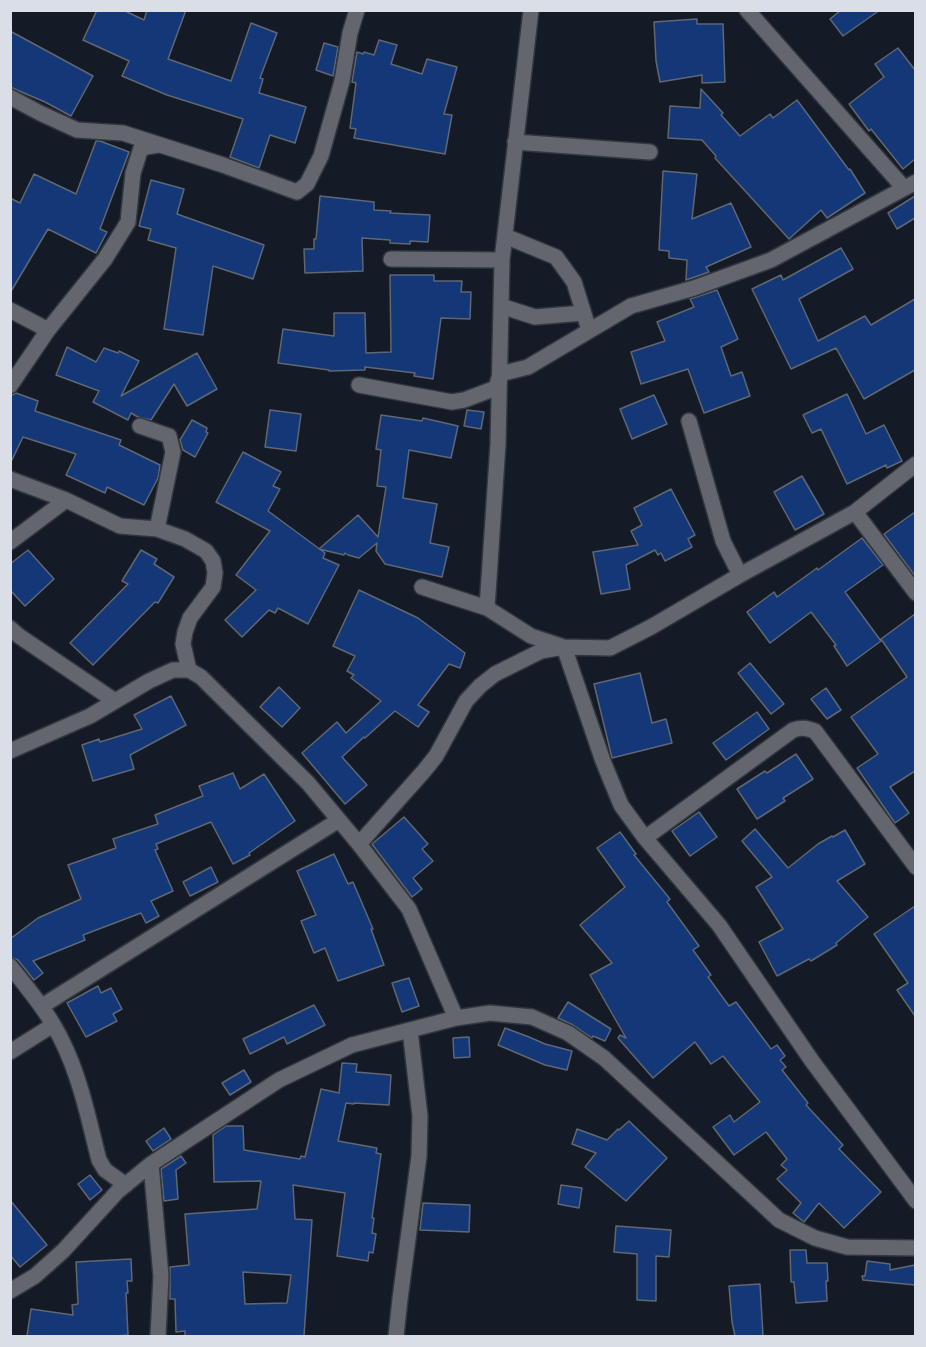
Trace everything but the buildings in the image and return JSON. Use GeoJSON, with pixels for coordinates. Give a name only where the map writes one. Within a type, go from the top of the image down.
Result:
{"type":"FeatureCollection","features":[{"type":"Feature","properties":{"kind":"street"},"geometry":{"type":"LineString","coordinates":[[10,97],[77,130],[123,133],[297,192],[307,184],[321,156],[342,81],[350,33],[357,10]]}},
{"type":"Feature","properties":{"kind":"street"},"geometry":{"type":"LineString","coordinates":[[488,608],[498,444],[502,260],[531,10]]}},
{"type":"Feature","properties":{"kind":"street"},"geometry":{"type":"LineString","coordinates":[[500,374],[528,367],[631,306],[694,288],[771,260],[910,185],[747,10]]}},
{"type":"Feature","properties":{"kind":"street"},"geometry":{"type":"LineString","coordinates":[[515,142],[650,152]]}},
{"type":"Feature","properties":{"kind":"street"},"geometry":{"type":"LineString","coordinates":[[10,386],[48,330],[105,259],[128,222],[133,173],[141,148],[161,144]]}},
{"type":"Feature","properties":{"kind":"street"},"geometry":{"type":"LineString","coordinates":[[505,236],[556,257],[574,282],[589,330]]}},
{"type":"Feature","properties":{"kind":"street"},"geometry":{"type":"LineString","coordinates":[[391,259],[502,260]]}},
{"type":"Feature","properties":{"kind":"street"},"geometry":{"type":"LineString","coordinates":[[501,306],[535,317],[583,313]]}},
{"type":"Feature","properties":{"kind":"street"},"geometry":{"type":"LineString","coordinates":[[10,310],[48,330]]}},
{"type":"Feature","properties":{"kind":"street"},"geometry":{"type":"LineString","coordinates":[[359,385],[452,402],[465,400],[496,388],[500,374]]}},
{"type":"Feature","properties":{"kind":"street"},"geometry":{"type":"LineString","coordinates":[[689,421],[723,541],[740,575]]}},
{"type":"Feature","properties":{"kind":"street"},"geometry":{"type":"LineString","coordinates":[[140,426],[169,436],[173,452],[157,530]]}},
{"type":"Feature","properties":{"kind":"street"},"geometry":{"type":"LineString","coordinates":[[422,587],[488,608],[531,636],[564,646],[610,648],[855,512],[915,464]]}},
{"type":"Feature","properties":{"kind":"street"},"geometry":{"type":"LineString","coordinates":[[10,479],[66,500],[120,526],[157,530],[185,539],[206,551],[213,561],[215,573],[213,587],[190,618],[185,632],[183,644],[189,670]]}},
{"type":"Feature","properties":{"kind":"street"},"geometry":{"type":"LineString","coordinates":[[10,542],[66,500]]}},
{"type":"Feature","properties":{"kind":"street"},"geometry":{"type":"LineString","coordinates":[[855,512],[915,593]]}},
{"type":"Feature","properties":{"kind":"street"},"geometry":{"type":"LineString","coordinates":[[10,628],[115,701]]}},
{"type":"Feature","properties":{"kind":"street"},"geometry":{"type":"LineString","coordinates":[[564,646],[603,761],[621,805],[645,838],[719,925],[812,1061],[915,1201]]}},
{"type":"Feature","properties":{"kind":"street"},"geometry":{"type":"LineString","coordinates":[[360,844],[436,756],[466,701],[480,686],[495,674],[541,651],[564,646]]}},
{"type":"Feature","properties":{"kind":"street"},"geometry":{"type":"LineString","coordinates":[[10,752],[90,716],[149,681],[173,670],[189,670],[201,676],[308,783],[360,844],[409,909],[456,1018]]}},
{"type":"Feature","properties":{"kind":"street"},"geometry":{"type":"LineString","coordinates":[[645,838],[793,730],[802,727],[815,731],[915,867]]}},
{"type":"Feature","properties":{"kind":"street"},"geometry":{"type":"LineString","coordinates":[[42,1006],[339,820]]}},
{"type":"Feature","properties":{"kind":"street"},"geometry":{"type":"LineString","coordinates":[[10,966],[42,1006],[63,1043],[75,1074],[99,1160],[105,1170],[126,1185]]}},
{"type":"Feature","properties":{"kind":"street"},"geometry":{"type":"LineString","coordinates":[[10,1291],[35,1276],[63,1251],[126,1185],[151,1164],[279,1080],[352,1045],[456,1018],[490,1014],[532,1017],[568,1033],[604,1058],[779,1220],[815,1238],[847,1247],[915,1248]]}},
{"type":"Feature","properties":{"kind":"street"},"geometry":{"type":"LineString","coordinates":[[10,1052],[53,1025]]}},
{"type":"Feature","properties":{"kind":"street"},"geometry":{"type":"LineString","coordinates":[[396,1336],[419,1156],[420,1116],[410,1030]]}},
{"type":"Feature","properties":{"kind":"street"},"geometry":{"type":"LineString","coordinates":[[151,1164],[160,1276],[158,1336]]}}]}
